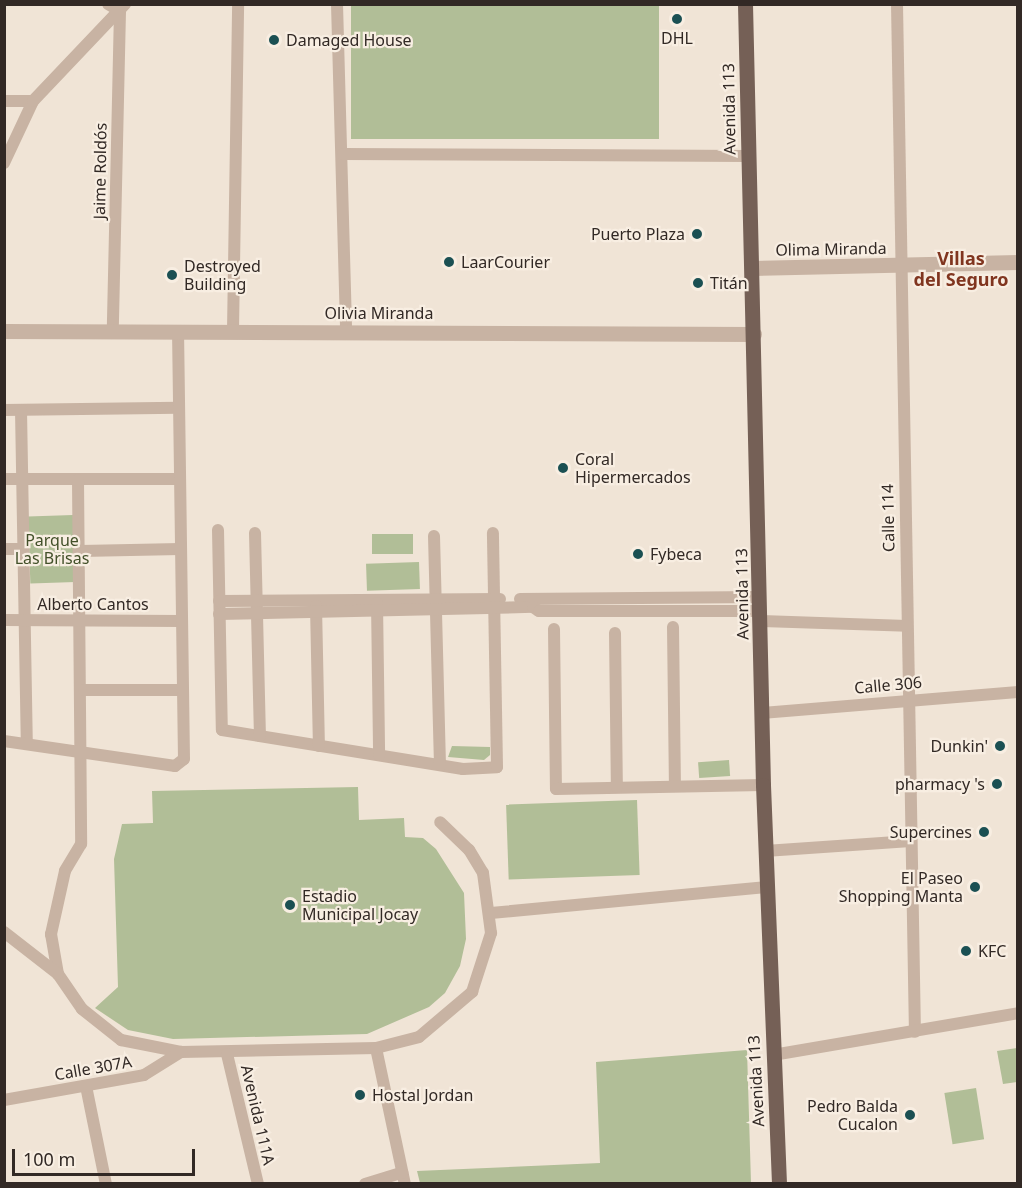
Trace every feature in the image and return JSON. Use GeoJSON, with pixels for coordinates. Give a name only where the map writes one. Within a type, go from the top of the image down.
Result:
{"type":"FeatureCollection","features":[{"type":"Feature","properties":{"kind":"main road","name":"Avenida 113"},"geometry":{"type":"LineString","coordinates":[[745,4],[763,784],[779,1184]]}},
{"type":"Feature","properties":{"kind":"street"},"geometry":{"type":"LineString","coordinates":[[4,163],[33,101],[122,8],[108,4]]}},
{"type":"Feature","properties":{"kind":"street"},"geometry":{"type":"LineString","coordinates":[[233,331],[238,4]]}},
{"type":"Feature","properties":{"kind":"street"},"geometry":{"type":"LineString","coordinates":[[337,4],[343,154],[346,331]]}},
{"type":"Feature","properties":{"kind":"street","name":"Calle 114"},"geometry":{"type":"LineString","coordinates":[[897,4],[915,1032]]}},
{"type":"Feature","properties":{"kind":"street","name":"Jaime Roldós"},"geometry":{"type":"LineString","coordinates":[[112,331],[122,8]]}},
{"type":"Feature","properties":{"kind":"street"},"geometry":{"type":"LineString","coordinates":[[4,101],[33,101]]}},
{"type":"Feature","properties":{"kind":"street"},"geometry":{"type":"LineString","coordinates":[[343,154],[748,156]]}},
{"type":"Feature","properties":{"kind":"street","name":"Olima Miranda"},"geometry":{"type":"LineString","coordinates":[[752,268],[1017,262]]}},
{"type":"Feature","properties":{"kind":"street","name":"Olivia Miranda"},"geometry":{"type":"LineString","coordinates":[[4,331],[754,334]]}},
{"type":"Feature","properties":{"kind":"street"},"geometry":{"type":"LineString","coordinates":[[4,741],[181,764],[178,331]]}},
{"type":"Feature","properties":{"kind":"street"},"geometry":{"type":"LineString","coordinates":[[4,410],[178,408]]}},
{"type":"Feature","properties":{"kind":"street"},"geometry":{"type":"LineString","coordinates":[[21,410],[27,744]]}},
{"type":"Feature","properties":{"kind":"street"},"geometry":{"type":"LineString","coordinates":[[4,479],[178,480]]}},
{"type":"Feature","properties":{"kind":"street"},"geometry":{"type":"LineString","coordinates":[[58,974],[53,914],[65,871],[81,843],[85,753],[78,480]]}},
{"type":"Feature","properties":{"kind":"street"},"geometry":{"type":"LineString","coordinates":[[218,531],[222,730],[440,765],[497,766],[493,533]]}},
{"type":"Feature","properties":{"kind":"street"},"geometry":{"type":"LineString","coordinates":[[255,533],[260,736]]}},
{"type":"Feature","properties":{"kind":"street"},"geometry":{"type":"LineString","coordinates":[[434,536],[440,765]]}},
{"type":"Feature","properties":{"kind":"street"},"geometry":{"type":"LineString","coordinates":[[4,549],[23,549]]}},
{"type":"Feature","properties":{"kind":"street"},"geometry":{"type":"LineString","coordinates":[[81,551],[180,549]]}},
{"type":"Feature","properties":{"kind":"street"},"geometry":{"type":"LineString","coordinates":[[219,601],[256,607]]}},
{"type":"Feature","properties":{"kind":"street"},"geometry":{"type":"LineString","coordinates":[[219,614],[256,607],[436,604],[672,605],[760,610],[907,626]]}},
{"type":"Feature","properties":{"kind":"street"},"geometry":{"type":"LineString","coordinates":[[377,605],[379,755]]}},
{"type":"Feature","properties":{"kind":"street"},"geometry":{"type":"LineString","coordinates":[[316,606],[319,746]]}},
{"type":"Feature","properties":{"kind":"street","name":"Alberto Cantos"},"geometry":{"type":"LineString","coordinates":[[4,620],[181,621]]}},
{"type":"Feature","properties":{"kind":"street"},"geometry":{"type":"LineString","coordinates":[[673,627],[675,786]]}},
{"type":"Feature","properties":{"kind":"street"},"geometry":{"type":"LineString","coordinates":[[554,629],[556,789],[763,784]]}},
{"type":"Feature","properties":{"kind":"street"},"geometry":{"type":"LineString","coordinates":[[615,633],[617,788]]}},
{"type":"Feature","properties":{"kind":"street"},"geometry":{"type":"LineString","coordinates":[[84,690],[182,690]]}},
{"type":"Feature","properties":{"kind":"street","name":"Calle 306"},"geometry":{"type":"LineString","coordinates":[[761,713],[1017,692]]}},
{"type":"Feature","properties":{"kind":"street"},"geometry":{"type":"LineString","coordinates":[[4,933],[58,974],[72,999],[110,1034],[140,1047],[227,1054],[376,1048],[419,1037],[462,1004],[487,956],[491,913],[476,861],[440,822]]}},
{"type":"Feature","properties":{"kind":"street"},"geometry":{"type":"LineString","coordinates":[[765,851],[911,841]]}},
{"type":"Feature","properties":{"kind":"street"},"geometry":{"type":"LineString","coordinates":[[491,913],[766,887]]}},
{"type":"Feature","properties":{"kind":"street"},"geometry":{"type":"LineString","coordinates":[[773,1055],[1017,1013]]}},
{"type":"Feature","properties":{"kind":"street"},"geometry":{"type":"LineString","coordinates":[[364,1184],[404,1178],[376,1048]]}},
{"type":"Feature","properties":{"kind":"street","name":"Calle 307A"},"geometry":{"type":"LineString","coordinates":[[4,1100],[144,1075],[181,1052]]}},
{"type":"Feature","properties":{"kind":"street","name":"Avenida 111A"},"geometry":{"type":"LineString","coordinates":[[227,1054],[258,1184]]}},
{"type":"Feature","properties":{"kind":"street"},"geometry":{"type":"LineString","coordinates":[[86,1086],[106,1184]]}},
{"type":"Feature","properties":{"kind":"green space"},"geometry":{"type":"Polygon","coordinates":[[[351,5],[659,5],[659,139],[351,139],[351,5]]]}},
{"type":"Feature","properties":{"kind":"green space","name":"Parque Las Brisas"},"geometry":{"type":"Polygon","coordinates":[[[73,515],[75,582],[30,584],[28,517],[73,515]]]}},
{"type":"Feature","properties":{"kind":"green space"},"geometry":{"type":"Polygon","coordinates":[[[372,534],[413,534],[413,554],[372,554],[372,534]]]}},
{"type":"Feature","properties":{"kind":"green space"},"geometry":{"type":"Polygon","coordinates":[[[419,562],[420,589],[367,591],[366,564],[419,562]]]}},
{"type":"Feature","properties":{"kind":"green space"},"geometry":{"type":"Polygon","coordinates":[[[452,746],[490,747],[490,755],[484,760],[448,757],[452,746]]]}},
{"type":"Feature","properties":{"kind":"green space"},"geometry":{"type":"Polygon","coordinates":[[[729,760],[730,776],[699,778],[698,762],[729,760]]]}},
{"type":"Feature","properties":{"kind":"green space","name":"Estadio Municipal Jocay"},"geometry":{"type":"Polygon","coordinates":[[[358,787],[359,820],[404,818],[405,837],[423,838],[436,849],[464,893],[466,939],[460,966],[445,993],[429,1007],[367,1034],[173,1039],[128,1030],[95,1008],[118,987],[114,859],[122,824],[153,823],[152,791],[358,787]]]}},
{"type":"Feature","properties":{"kind":"green space"},"geometry":{"type":"Polygon","coordinates":[[[637,800],[640,875],[509,880],[506,805],[637,800]]]}},
{"type":"Feature","properties":{"kind":"green space"},"geometry":{"type":"Polygon","coordinates":[[[1017,1048],[1017,1082],[1003,1084],[997,1051],[1017,1048]]]}},
{"type":"Feature","properties":{"kind":"green space"},"geometry":{"type":"Polygon","coordinates":[[[747,1050],[751,1183],[420,1183],[417,1171],[600,1163],[596,1062],[747,1050]]]}},
{"type":"Feature","properties":{"kind":"green space"},"geometry":{"type":"Polygon","coordinates":[[[976,1088],[984,1139],[953,1144],[944,1093],[976,1088]]]}},
{"type":"Feature","properties":{"kind":"place","name":"DHL"},"geometry":{"type":"Point","coordinates":[677,19]}},
{"type":"Feature","properties":{"kind":"place","name":"Damaged House"},"geometry":{"type":"Point","coordinates":[274,40]}},
{"type":"Feature","properties":{"kind":"place","name":"Puerto Plaza"},"geometry":{"type":"Point","coordinates":[697,234]}},
{"type":"Feature","properties":{"kind":"place","name":"LaarCourier"},"geometry":{"type":"Point","coordinates":[449,262]}},
{"type":"Feature","properties":{"kind":"place","name":"Destroyed Building"},"geometry":{"type":"Point","coordinates":[172,275]}},
{"type":"Feature","properties":{"kind":"place","name":"Titán"},"geometry":{"type":"Point","coordinates":[698,283]}},
{"type":"Feature","properties":{"kind":"place","name":"Coral Hipermercados"},"geometry":{"type":"Point","coordinates":[563,468]}},
{"type":"Feature","properties":{"kind":"place","name":"Fybeca"},"geometry":{"type":"Point","coordinates":[638,554]}},
{"type":"Feature","properties":{"kind":"place","name":"Dunkin'"},"geometry":{"type":"Point","coordinates":[1000,746]}},
{"type":"Feature","properties":{"kind":"place","name":"pharmacy 's"},"geometry":{"type":"Point","coordinates":[997,784]}},
{"type":"Feature","properties":{"kind":"place","name":"Supercines"},"geometry":{"type":"Point","coordinates":[984,832]}},
{"type":"Feature","properties":{"kind":"place","name":"El Paseo Shopping Manta"},"geometry":{"type":"Point","coordinates":[975,887]}},
{"type":"Feature","properties":{"kind":"place","name":"Estadio Municipal Jocay"},"geometry":{"type":"Point","coordinates":[290,905]}},
{"type":"Feature","properties":{"kind":"place","name":"KFC"},"geometry":{"type":"Point","coordinates":[966,951]}},
{"type":"Feature","properties":{"kind":"place","name":"Hostal Jordan"},"geometry":{"type":"Point","coordinates":[360,1095]}},
{"type":"Feature","properties":{"kind":"place","name":"Pedro Balda Cucalon"},"geometry":{"type":"Point","coordinates":[910,1115]}},
{"type":"Feature","properties":{"kind":"district","name":"Villas del Seguro"},"geometry":{"type":"Point","coordinates":[961,269]}}]}
